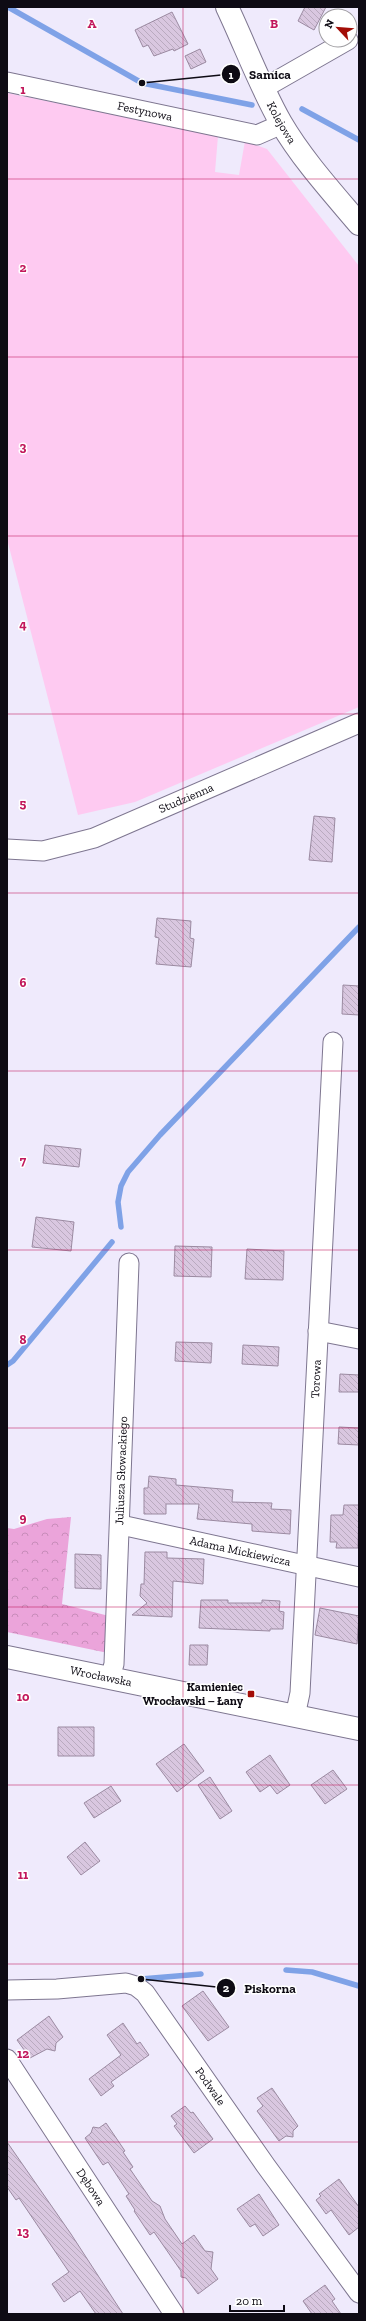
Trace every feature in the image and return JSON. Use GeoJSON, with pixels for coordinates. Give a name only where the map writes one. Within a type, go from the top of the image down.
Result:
{"type":"FeatureCollection","features":[{"type":"Feature","properties":{"kind":"main road","name":"Kolejowa"},"geometry":{"type":"LineString","coordinates":[[227,7],[282,124],[312,167],[359,224]]}},
{"type":"Feature","properties":{"kind":"main road","name":"Wrocławska"},"geometry":{"type":"LineString","coordinates":[[7,1658],[359,1729]]}},
{"type":"Feature","properties":{"kind":"street"},"geometry":{"type":"LineString","coordinates":[[264,88],[333,48]]}},
{"type":"Feature","properties":{"kind":"street","name":"Festynowa"},"geometry":{"type":"LineString","coordinates":[[7,82],[257,135],[282,124]]}},
{"type":"Feature","properties":{"kind":"street","name":"Studzienna"},"geometry":{"type":"LineString","coordinates":[[7,848],[44,851],[94,838],[359,724]]}},
{"type":"Feature","properties":{"kind":"street","name":"Torowa"},"geometry":{"type":"LineString","coordinates":[[295,1716],[300,1693],[333,1042]]}},
{"type":"Feature","properties":{"kind":"street","name":"Juliusza Słowackiego"},"geometry":{"type":"LineString","coordinates":[[110,1678],[114,1664],[121,1525],[129,1262]]}},
{"type":"Feature","properties":{"kind":"street"},"geometry":{"type":"LineString","coordinates":[[318,1331],[359,1340]]}},
{"type":"Feature","properties":{"kind":"street","name":"Adama Mickiewicza"},"geometry":{"type":"LineString","coordinates":[[121,1525],[359,1577]]}},
{"type":"Feature","properties":{"kind":"street","name":"Podwale"},"geometry":{"type":"LineString","coordinates":[[7,1990],[56,1989],[126,1983],[136,1986],[145,1993],[208,2084],[359,2293]]}},
{"type":"Feature","properties":{"kind":"street","name":"Dębowa"},"geometry":{"type":"LineString","coordinates":[[7,2060],[174,2314]]}},
{"type":"Feature","properties":{"kind":"shaded area"},"geometry":{"type":"Polygon","coordinates":[[[7,93],[218,136],[215,172],[239,175],[245,141],[267,149],[359,266],[359,707],[135,802],[78,815],[7,539],[7,93]]]}},
{"type":"Feature","properties":{"kind":"green space"},"geometry":{"type":"Polygon","coordinates":[[[71,1517],[62,1604],[109,1616],[108,1653],[7,1632],[7,1528],[14,1529],[47,1519],[71,1517]]]}},
{"type":"Feature","properties":{"kind":"building"},"geometry":{"type":"Polygon","coordinates":[[[305,7],[326,7],[318,8],[318,22],[314,30],[298,21],[305,7]]]}},
{"type":"Feature","properties":{"kind":"building"},"geometry":{"type":"Polygon","coordinates":[[[172,12],[188,44],[174,51],[173,49],[154,56],[148,45],[143,47],[135,30],[172,12]]]}},
{"type":"Feature","properties":{"kind":"building"},"geometry":{"type":"Polygon","coordinates":[[[200,49],[206,62],[191,69],[185,56],[200,49]]]}},
{"type":"Feature","properties":{"kind":"building"},"geometry":{"type":"Polygon","coordinates":[[[314,816],[335,818],[332,862],[309,860],[314,816]]]}},
{"type":"Feature","properties":{"kind":"building"},"geometry":{"type":"Polygon","coordinates":[[[157,918],[191,921],[190,938],[194,939],[191,967],[156,964],[159,938],[155,937],[157,918]]]}},
{"type":"Feature","properties":{"kind":"building"},"geometry":{"type":"Polygon","coordinates":[[[343,985],[359,986],[359,1015],[342,1014],[343,985]]]}},
{"type":"Feature","properties":{"kind":"building"},"geometry":{"type":"Polygon","coordinates":[[[45,1145],[81,1149],[79,1167],[43,1163],[45,1145]]]}},
{"type":"Feature","properties":{"kind":"building"},"geometry":{"type":"Polygon","coordinates":[[[36,1217],[74,1222],[71,1251],[32,1247],[36,1217]]]}},
{"type":"Feature","properties":{"kind":"building"},"geometry":{"type":"Polygon","coordinates":[[[175,1246],[212,1247],[211,1277],[174,1276],[175,1246]]]}},
{"type":"Feature","properties":{"kind":"building"},"geometry":{"type":"Polygon","coordinates":[[[247,1249],[284,1251],[283,1280],[245,1279],[247,1249]]]}},
{"type":"Feature","properties":{"kind":"building"},"geometry":{"type":"Polygon","coordinates":[[[176,1342],[212,1343],[211,1363],[175,1361],[176,1342]]]}},
{"type":"Feature","properties":{"kind":"building"},"geometry":{"type":"Polygon","coordinates":[[[243,1345],[279,1347],[278,1366],[242,1364],[243,1345]]]}},
{"type":"Feature","properties":{"kind":"building"},"geometry":{"type":"Polygon","coordinates":[[[340,1374],[359,1375],[359,1392],[339,1392],[340,1374]]]}},
{"type":"Feature","properties":{"kind":"building"},"geometry":{"type":"Polygon","coordinates":[[[339,1427],[359,1428],[359,1445],[338,1444],[339,1427]]]}},
{"type":"Feature","properties":{"kind":"building"},"geometry":{"type":"Polygon","coordinates":[[[149,1476],[176,1479],[176,1485],[233,1490],[232,1502],[272,1503],[271,1509],[291,1510],[290,1534],[252,1531],[252,1524],[197,1519],[199,1504],[166,1504],[166,1514],[144,1514],[144,1488],[148,1488],[149,1476]]]}},
{"type":"Feature","properties":{"kind":"building"},"geometry":{"type":"Polygon","coordinates":[[[344,1505],[359,1505],[358,1548],[336,1548],[337,1542],[330,1542],[331,1515],[343,1515],[344,1505]]]}},
{"type":"Feature","properties":{"kind":"building"},"geometry":{"type":"Polygon","coordinates":[[[145,1552],[167,1552],[167,1558],[204,1559],[203,1584],[173,1581],[172,1617],[132,1615],[147,1603],[140,1596],[141,1584],[144,1584],[145,1552]]]}},
{"type":"Feature","properties":{"kind":"building"},"geometry":{"type":"Polygon","coordinates":[[[75,1554],[101,1555],[101,1589],[75,1588],[75,1554]]]}},
{"type":"Feature","properties":{"kind":"building"},"geometry":{"type":"Polygon","coordinates":[[[201,1600],[228,1600],[228,1603],[262,1603],[262,1600],[280,1601],[279,1611],[284,1612],[283,1629],[270,1629],[270,1631],[199,1628],[201,1600]]]}},
{"type":"Feature","properties":{"kind":"building"},"geometry":{"type":"Polygon","coordinates":[[[320,1608],[359,1616],[357,1644],[315,1635],[320,1608]]]}},
{"type":"Feature","properties":{"kind":"building"},"geometry":{"type":"Polygon","coordinates":[[[190,1645],[208,1645],[207,1665],[189,1665],[190,1645]]]}},
{"type":"Feature","properties":{"kind":"building"},"geometry":{"type":"Polygon","coordinates":[[[58,1727],[94,1727],[94,1756],[58,1756],[58,1727]]]}},
{"type":"Feature","properties":{"kind":"building"},"geometry":{"type":"Polygon","coordinates":[[[184,1744],[204,1771],[177,1792],[156,1764],[184,1744]]]}},
{"type":"Feature","properties":{"kind":"building"},"geometry":{"type":"Polygon","coordinates":[[[270,1755],[290,1785],[277,1794],[270,1785],[260,1792],[246,1772],[270,1755]]]}},
{"type":"Feature","properties":{"kind":"building"},"geometry":{"type":"Polygon","coordinates":[[[333,1770],[347,1789],[325,1804],[311,1785],[333,1770]]]}},
{"type":"Feature","properties":{"kind":"building"},"geometry":{"type":"Polygon","coordinates":[[[210,1777],[232,1811],[220,1819],[198,1785],[210,1777]]]}},
{"type":"Feature","properties":{"kind":"building"},"geometry":{"type":"Polygon","coordinates":[[[111,1786],[121,1801],[94,1818],[84,1803],[111,1786]]]}},
{"type":"Feature","properties":{"kind":"building"},"geometry":{"type":"Polygon","coordinates":[[[85,1842],[100,1861],[81,1875],[67,1857],[85,1842]]]}},
{"type":"Feature","properties":{"kind":"building"},"geometry":{"type":"Polygon","coordinates":[[[203,1991],[229,2027],[208,2041],[182,2006],[203,1991]]]}},
{"type":"Feature","properties":{"kind":"building"},"geometry":{"type":"Polygon","coordinates":[[[49,2016],[63,2037],[56,2043],[55,2051],[47,2049],[30,2058],[17,2040],[49,2016]]]}},
{"type":"Feature","properties":{"kind":"building"},"geometry":{"type":"Polygon","coordinates":[[[123,2023],[137,2044],[140,2042],[149,2055],[111,2082],[114,2086],[101,2096],[89,2079],[121,2055],[107,2035],[123,2023]]]}},
{"type":"Feature","properties":{"kind":"building"},"geometry":{"type":"Polygon","coordinates":[[[272,2088],[298,2126],[293,2131],[293,2137],[286,2136],[279,2141],[257,2111],[263,2106],[257,2098],[272,2088]]]}},
{"type":"Feature","properties":{"kind":"building"},"geometry":{"type":"Polygon","coordinates":[[[185,2106],[191,2113],[193,2112],[213,2139],[194,2153],[174,2126],[177,2124],[171,2116],[185,2106]]]}},
{"type":"Feature","properties":{"kind":"building"},"geometry":{"type":"Polygon","coordinates":[[[106,2123],[125,2151],[123,2152],[133,2167],[130,2169],[152,2201],[160,2206],[165,2219],[182,2244],[194,2235],[205,2251],[213,2252],[211,2269],[218,2279],[198,2294],[186,2278],[181,2277],[181,2271],[154,2232],[150,2235],[126,2196],[129,2194],[108,2162],[103,2165],[85,2138],[91,2133],[93,2127],[99,2128],[106,2123]]]}},
{"type":"Feature","properties":{"kind":"building"},"geometry":{"type":"Polygon","coordinates":[[[7,2142],[71,2234],[123,2314],[96,2314],[80,2291],[64,2302],[52,2284],[69,2272],[19,2198],[16,2200],[7,2187],[7,2142]]]}},
{"type":"Feature","properties":{"kind":"building"},"geometry":{"type":"Polygon","coordinates":[[[339,2179],[359,2207],[359,2227],[349,2235],[331,2210],[326,2214],[316,2200],[321,2196],[319,2194],[339,2179]]]}},
{"type":"Feature","properties":{"kind":"building"},"geometry":{"type":"Polygon","coordinates":[[[259,2194],[279,2225],[263,2236],[255,2224],[250,2227],[237,2209],[259,2194]]]}},
{"type":"Feature","properties":{"kind":"building"},"geometry":{"type":"Polygon","coordinates":[[[325,2285],[335,2299],[332,2301],[341,2314],[312,2314],[303,2301],[325,2285]]]}},
{"type":"Feature","properties":{"kind":"waterway"},"geometry":{"type":"LineString","coordinates":[[8,7],[142,83],[252,105]]}},
{"type":"Feature","properties":{"kind":"waterway"},"geometry":{"type":"LineString","coordinates":[[302,109],[359,140]]}},
{"type":"Feature","properties":{"kind":"waterway"},"geometry":{"type":"LineString","coordinates":[[121,1227],[118,1202],[121,1186],[128,1172],[160,1135],[359,927]]}},
{"type":"Feature","properties":{"kind":"waterway"},"geometry":{"type":"LineString","coordinates":[[7,1365],[13,1361],[112,1242]]}},
{"type":"Feature","properties":{"kind":"waterway"},"geometry":{"type":"LineString","coordinates":[[286,1970],[312,1972],[359,1986]]}},
{"type":"Feature","properties":{"kind":"waterway"},"geometry":{"type":"LineString","coordinates":[[141,1979],[201,1974]]}},
{"type":"Feature","properties":{"kind":"place","name":"Samica"},"geometry":{"type":"Point","coordinates":[142,83]}},
{"type":"Feature","properties":{"kind":"place","name":"Kamieniec Wrocławski – Łany"},"geometry":{"type":"Point","coordinates":[251,1694]}},
{"type":"Feature","properties":{"kind":"place","name":"Piskorna"},"geometry":{"type":"Point","coordinates":[141,1979]}}]}
